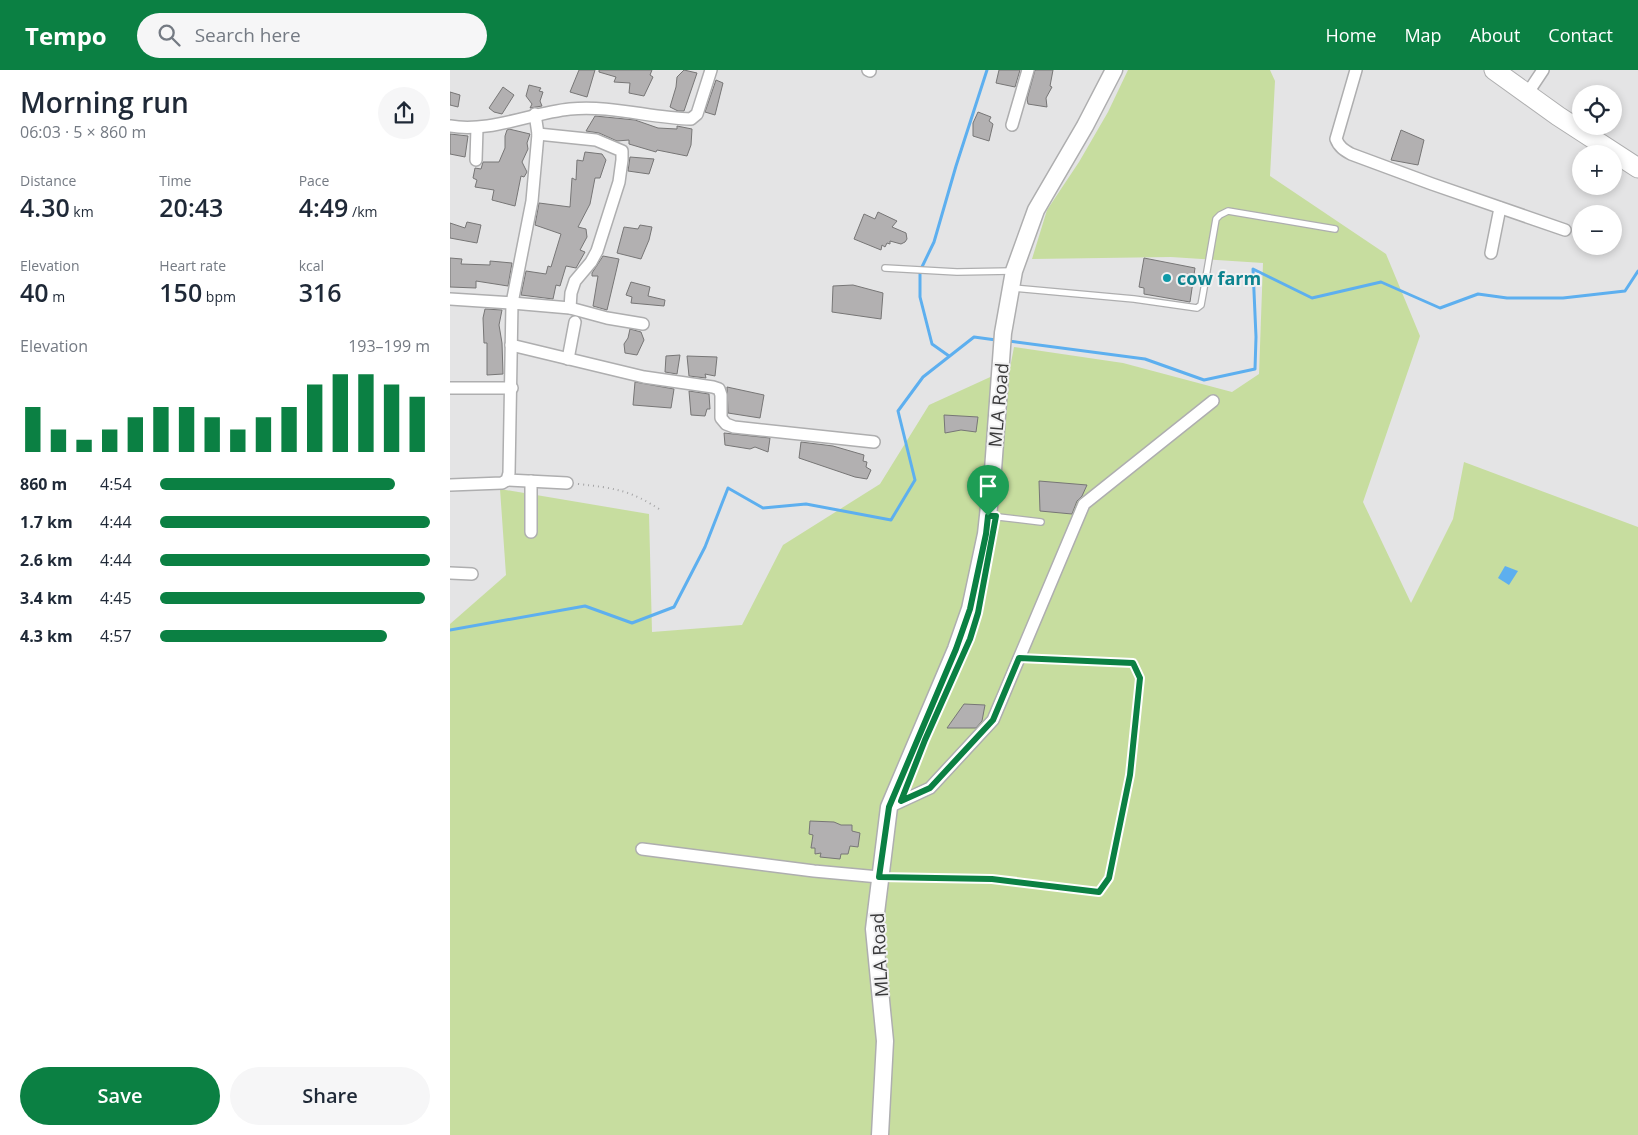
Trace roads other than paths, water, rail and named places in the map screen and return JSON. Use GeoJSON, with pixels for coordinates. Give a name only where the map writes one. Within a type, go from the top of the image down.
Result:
{"type":"FeatureCollection","features":[{"type":"Feature","properties":{"kind":"main road"},"geometry":{"type":"LineString","coordinates":[[1494,70],[1558,116],[1638,168]]}},
{"type":"Feature","properties":{"kind":"street"},"geometry":{"type":"LineString","coordinates":[[450,126],[477,128],[534,114],[571,109],[613,109],[691,119],[697,114],[711,70]]}},
{"type":"Feature","properties":{"kind":"street"},"geometry":{"type":"LineString","coordinates":[[1012,124],[1028,70]]}},
{"type":"Feature","properties":{"kind":"street","name":"MLA Road"},"geometry":{"type":"LineString","coordinates":[[880,1135],[885,1041],[874,929],[889,807],[956,649],[970,609],[986,534],[993,470],[1003,333],[1014,271],[1036,210],[1085,126],[1114,70]]}},
{"type":"Feature","properties":{"kind":"street"},"geometry":{"type":"LineString","coordinates":[[1356,70],[1337,133],[1338,145],[1351,154],[1565,230]]}},
{"type":"Feature","properties":{"kind":"street"},"geometry":{"type":"LineString","coordinates":[[1527,94],[1543,70]]}},
{"type":"Feature","properties":{"kind":"street"},"geometry":{"type":"LineString","coordinates":[[507,480],[509,473],[512,388],[512,302],[532,201],[538,134],[534,114]]}},
{"type":"Feature","properties":{"kind":"street"},"geometry":{"type":"LineString","coordinates":[[476,160],[477,128]]}},
{"type":"Feature","properties":{"kind":"street"},"geometry":{"type":"LineString","coordinates":[[538,134],[596,140],[622,151],[619,182],[597,251],[591,262],[575,281],[571,293],[570,308]]}},
{"type":"Feature","properties":{"kind":"street"},"geometry":{"type":"LineString","coordinates":[[1491,253],[1500,208]]}},
{"type":"Feature","properties":{"kind":"street"},"geometry":{"type":"LineString","coordinates":[[450,299],[512,302],[570,308],[607,318],[643,324]]}},
{"type":"Feature","properties":{"kind":"street"},"geometry":{"type":"LineString","coordinates":[[568,360],[576,322]]}},
{"type":"Feature","properties":{"kind":"street"},"geometry":{"type":"LineString","coordinates":[[511,345],[644,377],[719,389],[722,395],[721,418],[726,424],[734,427],[874,442]]}},
{"type":"Feature","properties":{"kind":"street"},"geometry":{"type":"LineString","coordinates":[[450,388],[512,388]]}},
{"type":"Feature","properties":{"kind":"street"},"geometry":{"type":"LineString","coordinates":[[889,807],[930,788],[993,720],[1084,504],[1213,401]]}},
{"type":"Feature","properties":{"kind":"street"},"geometry":{"type":"LineString","coordinates":[[450,485],[502,483],[507,480],[567,483]]}},
{"type":"Feature","properties":{"kind":"street"},"geometry":{"type":"LineString","coordinates":[[531,481],[531,532]]}},
{"type":"Feature","properties":{"kind":"street"},"geometry":{"type":"LineString","coordinates":[[450,573],[472,574]]}},
{"type":"Feature","properties":{"kind":"street"},"geometry":{"type":"LineString","coordinates":[[642,849],[814,871],[879,877]]}},
{"type":"Feature","properties":{"kind":"lane"},"geometry":{"type":"LineString","coordinates":[[1012,288],[1134,299],[1197,308],[1200,305],[1203,294],[1216,219],[1220,215],[1228,211],[1335,229]]}},
{"type":"Feature","properties":{"kind":"lane"},"geometry":{"type":"LineString","coordinates":[[885,268],[957,272],[1014,271]]}},
{"type":"Feature","properties":{"kind":"lane"},"geometry":{"type":"LineString","coordinates":[[988,516],[1041,522]]}},
{"type":"Feature","properties":{"kind":"water"},"geometry":{"type":"Polygon","coordinates":[[[1505,566],[1518,571],[1509,585],[1498,578],[1505,566]]]}},
{"type":"Feature","properties":{"kind":"waterway"},"geometry":{"type":"LineString","coordinates":[[949,356],[932,344],[920,297],[920,271],[934,242],[987,70]]}},
{"type":"Feature","properties":{"kind":"waterway"},"geometry":{"type":"LineString","coordinates":[[1009,341],[1145,359],[1204,380],[1255,369],[1256,337],[1253,269],[1312,298],[1381,282],[1440,308],[1478,294],[1507,298],[1563,298],[1625,291],[1638,271]]}},
{"type":"Feature","properties":{"kind":"waterway"},"geometry":{"type":"LineString","coordinates":[[450,630],[585,606],[632,623],[674,607],[705,547],[728,488],[763,508],[806,504],[891,520],[915,480],[898,411],[923,377],[974,337],[996,340]]}},
{"type":"Feature","properties":{"kind":"place","name":"cow farm"},"geometry":{"type":"Point","coordinates":[1167,278]}}]}
